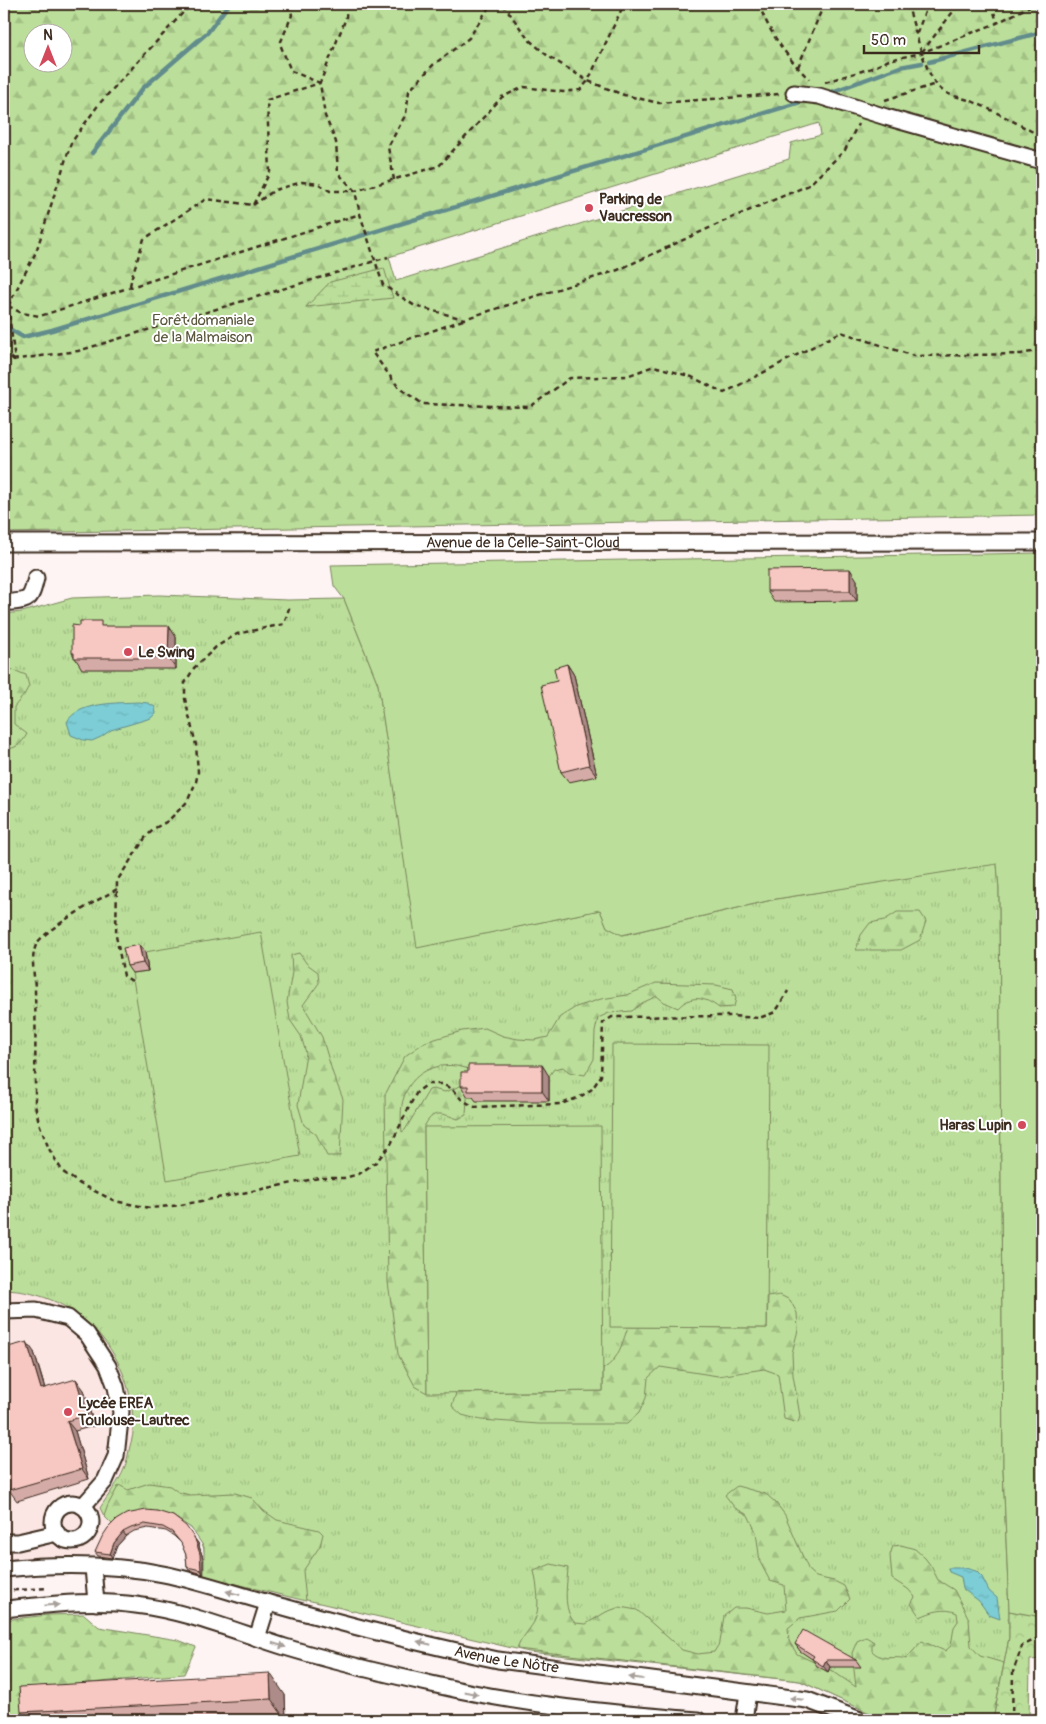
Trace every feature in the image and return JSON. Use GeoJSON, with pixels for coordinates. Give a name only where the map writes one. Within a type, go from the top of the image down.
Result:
{"type":"FeatureCollection","features":[{"type":"Feature","properties":{"kind":"street"},"geometry":{"type":"LineString","coordinates":[[794,93],[819,96],[1042,161]]}},
{"type":"Feature","properties":{"kind":"street","name":"Avenue de la Celle-Saint-Cloud"},"geometry":{"type":"LineString","coordinates":[[4,543],[1042,542]]}},
{"type":"Feature","properties":{"kind":"street"},"geometry":{"type":"LineString","coordinates":[[4,603],[26,601],[32,596],[36,578]]}},
{"type":"Feature","properties":{"kind":"street"},"geometry":{"type":"LineString","coordinates":[[4,1311],[36,1310],[68,1318],[87,1334],[108,1366],[116,1387],[121,1412],[116,1456],[105,1481],[83,1506]]}},
{"type":"Feature","properties":{"kind":"street"},"geometry":{"type":"LineString","coordinates":[[72,1502],[83,1506],[91,1516],[92,1523],[86,1535],[81,1539],[68,1540],[62,1538],[57,1533],[53,1522],[56,1511],[60,1507],[72,1502]]}},
{"type":"Feature","properties":{"kind":"street"},"geometry":{"type":"LineString","coordinates":[[4,1542],[18,1542],[57,1533]]}},
{"type":"Feature","properties":{"kind":"street","name":"Avenue Le Nôtre"},"geometry":{"type":"LineString","coordinates":[[4,1569],[57,1566],[128,1569],[163,1574],[268,1603],[498,1660],[807,1700],[860,1720]]}},
{"type":"Feature","properties":{"kind":"street"},"geometry":{"type":"LineString","coordinates":[[93,1568],[96,1603]]}},
{"type":"Feature","properties":{"kind":"street"},"geometry":{"type":"LineString","coordinates":[[4,1609],[96,1603],[135,1605],[173,1612],[368,1669],[493,1698],[567,1708],[698,1720]]}},
{"type":"Feature","properties":{"kind":"street"},"geometry":{"type":"LineString","coordinates":[[257,1638],[268,1603]]}},
{"type":"Feature","properties":{"kind":"street"},"geometry":{"type":"LineString","coordinates":[[744,1720],[748,1693]]}},
{"type":"Feature","properties":{"kind":"path"},"geometry":{"type":"LineString","coordinates":[[4,312],[36,252],[71,143],[99,104],[191,4]]}},
{"type":"Feature","properties":{"kind":"path"},"geometry":{"type":"LineString","coordinates":[[289,4],[292,15],[280,44],[291,71],[320,83]]}},
{"type":"Feature","properties":{"kind":"path"},"geometry":{"type":"LineString","coordinates":[[347,4],[346,18],[320,83],[325,116],[336,142],[338,173],[355,191],[360,214],[383,285],[415,306],[464,319]]}},
{"type":"Feature","properties":{"kind":"path"},"geometry":{"type":"LineString","coordinates":[[394,180],[388,147],[406,114],[409,91],[433,65],[469,38],[491,4]]}},
{"type":"Feature","properties":{"kind":"path"},"geometry":{"type":"LineString","coordinates":[[503,4],[528,40],[548,56],[588,80],[634,98],[659,103],[794,93]]}},
{"type":"Feature","properties":{"kind":"path"},"geometry":{"type":"LineString","coordinates":[[130,286],[144,239],[206,199],[253,206],[275,190],[302,182],[319,184],[330,191],[355,191],[394,180],[439,166],[502,97],[524,87],[563,92],[580,90],[588,80],[624,4]]}},
{"type":"Feature","properties":{"kind":"path"},"geometry":{"type":"LineString","coordinates":[[759,4],[764,21],[798,68],[810,79]]}},
{"type":"Feature","properties":{"kind":"path"},"geometry":{"type":"LineString","coordinates":[[798,68],[824,4]]}},
{"type":"Feature","properties":{"kind":"path"},"geometry":{"type":"LineString","coordinates":[[907,4],[917,32],[921,53],[936,84],[949,96],[974,102],[1042,136]]}},
{"type":"Feature","properties":{"kind":"path"},"geometry":{"type":"LineString","coordinates":[[917,32],[928,4]]}},
{"type":"Feature","properties":{"kind":"path"},"geometry":{"type":"LineString","coordinates":[[921,53],[959,4]]}},
{"type":"Feature","properties":{"kind":"path"},"geometry":{"type":"LineString","coordinates":[[992,4],[997,23]]}},
{"type":"Feature","properties":{"kind":"path"},"geometry":{"type":"LineString","coordinates":[[825,82],[872,68],[889,60],[921,53],[997,23],[1034,4]]}},
{"type":"Feature","properties":{"kind":"path"},"geometry":{"type":"LineString","coordinates":[[253,206],[270,172],[267,100],[320,83]]}},
{"type":"Feature","properties":{"kind":"path"},"geometry":{"type":"LineString","coordinates":[[936,84],[878,102],[864,110],[845,150],[809,186],[729,219],[618,270],[464,319],[372,352],[399,388],[424,404],[530,407],[570,378],[627,376],[654,366],[692,377],[724,393],[841,332],[914,356],[1022,354],[1042,350]]}},
{"type":"Feature","properties":{"kind":"path"},"geometry":{"type":"LineString","coordinates":[[4,302],[22,313],[40,316],[360,214]]}},
{"type":"Feature","properties":{"kind":"path"},"geometry":{"type":"LineString","coordinates":[[4,361],[78,351],[388,257]]}},
{"type":"Feature","properties":{"kind":"path"},"geometry":{"type":"LineString","coordinates":[[8,306],[15,361]]}},
{"type":"Feature","properties":{"kind":"path"},"geometry":{"type":"LineString","coordinates":[[4,350],[15,361]]}},
{"type":"Feature","properties":{"kind":"path"},"geometry":{"type":"LineString","coordinates":[[132,981],[124,976],[116,936],[117,881],[145,838],[155,828],[168,821],[187,802],[196,782],[198,772],[196,745],[185,699],[185,683],[194,668],[216,647],[237,634],[284,624],[290,605]]}},
{"type":"Feature","properties":{"kind":"path"},"geometry":{"type":"LineString","coordinates":[[117,889],[74,914],[36,945],[33,963],[36,988],[35,1105],[48,1149],[63,1172],[80,1184],[115,1201],[150,1208],[181,1205],[319,1178],[344,1178],[359,1174],[376,1162],[391,1144],[417,1092],[428,1084],[442,1084],[452,1090],[462,1100],[475,1107],[561,1104],[580,1097],[592,1089],[602,1076],[603,1023],[612,1017],[731,1016],[760,1018],[773,1013],[788,991]]}},
{"type":"Feature","properties":{"kind":"path"},"geometry":{"type":"LineString","coordinates":[[1012,1720],[1013,1672],[1022,1646],[1042,1636]]}},
{"type":"Feature","properties":{"kind":"shaded area","name":"Lycée EREA Toulouse-Lautrec"},"geometry":{"type":"Polygon","coordinates":[[[4,1290],[33,1293],[54,1300],[74,1311],[94,1328],[120,1363],[129,1391],[134,1433],[124,1469],[100,1508],[115,1527],[104,1541],[98,1556],[4,1561],[4,1290]]]}},
{"type":"Feature","properties":{"kind":"green space","name":"Forêt domaniale de la Malmaison"},"geometry":{"type":"Polygon","coordinates":[[[4,4],[1042,4],[1042,515],[4,533],[4,4]],[[819,123],[389,257],[396,281],[789,159],[791,143],[821,135],[819,123]]]}},
{"type":"Feature","properties":{"kind":"green space"},"geometry":{"type":"Polygon","coordinates":[[[384,268],[393,298],[306,307],[330,282],[384,268]]]}},
{"type":"Feature","properties":{"kind":"green space","name":"Haras Lupin"},"geometry":{"type":"Polygon","coordinates":[[[1042,553],[1042,1617],[1009,1611],[1003,1469],[999,889],[997,864],[776,899],[622,935],[607,927],[600,910],[417,948],[378,684],[344,599],[334,586],[331,565],[1042,553]]]}},
{"type":"Feature","properties":{"kind":"green space"},"geometry":{"type":"Polygon","coordinates":[[[159,595],[288,600],[344,599],[378,684],[418,947],[600,910],[607,927],[623,935],[776,899],[997,863],[999,889],[1003,1469],[1009,1638],[993,1720],[885,1720],[800,1681],[529,1652],[204,1576],[205,1556],[203,1546],[195,1532],[184,1523],[173,1517],[160,1514],[133,1513],[104,1516],[100,1508],[122,1474],[133,1435],[131,1404],[125,1378],[114,1354],[98,1333],[79,1316],[57,1302],[31,1294],[4,1290],[4,614],[22,612],[72,598],[159,595]]]}},
{"type":"Feature","properties":{"kind":"green space"},"geometry":{"type":"Polygon","coordinates":[[[4,662],[8,668],[26,675],[29,686],[14,707],[14,724],[27,734],[18,745],[4,750],[4,662]]]}},
{"type":"Feature","properties":{"kind":"green space"},"geometry":{"type":"Polygon","coordinates":[[[897,912],[920,912],[926,921],[920,940],[901,950],[856,950],[861,935],[870,923],[885,920],[897,912]]]}},
{"type":"Feature","properties":{"kind":"green space"},"geometry":{"type":"Polygon","coordinates":[[[261,932],[300,1156],[167,1180],[132,973],[148,971],[145,952],[261,932]]]}},
{"type":"Feature","properties":{"kind":"green space"},"geometry":{"type":"Polygon","coordinates":[[[299,953],[307,964],[318,972],[319,983],[303,1005],[322,1037],[343,1099],[340,1156],[327,1156],[316,1134],[304,1125],[298,1105],[306,1053],[301,1036],[290,1020],[287,1002],[292,972],[291,955],[299,953]]]}},
{"type":"Feature","properties":{"kind":"green space"},"geometry":{"type":"Polygon","coordinates":[[[656,983],[716,985],[733,989],[736,998],[734,1007],[719,1008],[709,1001],[693,999],[678,1008],[664,1002],[657,996],[642,1003],[632,1011],[609,1013],[598,1018],[595,1032],[594,1059],[585,1075],[569,1072],[563,1067],[554,1069],[549,1076],[441,1066],[431,1068],[422,1073],[408,1087],[402,1106],[402,1132],[429,1090],[445,1092],[468,1083],[466,1115],[458,1119],[442,1114],[434,1115],[427,1121],[424,1127],[427,1393],[415,1386],[398,1354],[388,1282],[385,1095],[405,1056],[425,1042],[462,1031],[485,1028],[503,1036],[518,1039],[534,1040],[548,1037],[560,1017],[576,1007],[601,999],[627,995],[656,983]]]}},
{"type":"Feature","properties":{"kind":"green space"},"geometry":{"type":"Polygon","coordinates":[[[612,1044],[769,1045],[767,1328],[610,1327],[612,1044]]]}},
{"type":"Feature","properties":{"kind":"green space"},"geometry":{"type":"Polygon","coordinates":[[[601,1126],[603,1391],[427,1393],[424,1127],[601,1126]]]}},
{"type":"Feature","properties":{"kind":"green space"},"geometry":{"type":"Polygon","coordinates":[[[780,1295],[790,1300],[797,1313],[798,1330],[792,1353],[793,1375],[800,1416],[798,1423],[784,1419],[778,1374],[764,1369],[718,1376],[660,1367],[648,1378],[646,1398],[639,1413],[627,1424],[539,1424],[481,1420],[462,1415],[452,1406],[456,1393],[603,1391],[603,1369],[616,1356],[628,1327],[767,1328],[768,1297],[780,1295]]]}},
{"type":"Feature","properties":{"kind":"green space"},"geometry":{"type":"Polygon","coordinates":[[[149,1483],[170,1486],[178,1492],[190,1495],[235,1493],[252,1498],[264,1511],[277,1520],[319,1530],[323,1534],[320,1546],[303,1571],[306,1601],[204,1576],[204,1547],[191,1528],[173,1516],[152,1512],[115,1527],[104,1516],[119,1485],[128,1490],[149,1483]]]}},
{"type":"Feature","properties":{"kind":"green space"},"geometry":{"type":"Polygon","coordinates":[[[737,1486],[766,1494],[776,1503],[785,1515],[809,1571],[816,1577],[834,1581],[844,1586],[850,1599],[838,1611],[800,1618],[788,1628],[789,1641],[797,1654],[834,1672],[856,1687],[852,1653],[857,1641],[866,1637],[874,1642],[872,1651],[884,1657],[906,1659],[922,1641],[945,1651],[951,1646],[954,1627],[958,1621],[957,1613],[943,1610],[920,1617],[911,1604],[915,1597],[908,1589],[892,1579],[890,1555],[893,1546],[901,1545],[915,1549],[931,1566],[938,1580],[954,1590],[969,1619],[971,1646],[980,1656],[1004,1663],[993,1720],[885,1720],[800,1681],[517,1649],[536,1617],[538,1597],[534,1571],[551,1564],[568,1568],[567,1604],[568,1611],[575,1623],[586,1624],[606,1612],[620,1607],[637,1610],[682,1650],[698,1654],[714,1652],[720,1642],[724,1616],[734,1608],[746,1608],[768,1613],[786,1610],[784,1585],[770,1581],[760,1562],[756,1532],[748,1515],[735,1508],[725,1495],[737,1486]]]}},
{"type":"Feature","properties":{"kind":"green space"},"geometry":{"type":"Polygon","coordinates":[[[1009,1611],[1042,1617],[1042,1659],[1030,1660],[1029,1720],[993,1720],[1009,1638],[1009,1611]]]}},
{"type":"Feature","properties":{"kind":"green space"},"geometry":{"type":"Polygon","coordinates":[[[84,1614],[99,1627],[178,1640],[196,1647],[184,1674],[49,1687],[30,1696],[31,1720],[4,1720],[4,1620],[48,1615],[84,1614]]]}},
{"type":"Feature","properties":{"kind":"water"},"geometry":{"type":"Polygon","coordinates":[[[110,703],[148,703],[155,707],[156,713],[151,718],[111,730],[92,741],[83,740],[71,735],[67,722],[72,715],[80,711],[89,707],[110,703]]]}},
{"type":"Feature","properties":{"kind":"water"},"geometry":{"type":"Polygon","coordinates":[[[948,1568],[965,1568],[976,1571],[982,1577],[989,1591],[997,1598],[1000,1619],[989,1615],[979,1601],[963,1589],[961,1577],[949,1572],[948,1568]]]}},
{"type":"Feature","properties":{"kind":"building"},"geometry":{"type":"Polygon","coordinates":[[[850,569],[850,591],[767,591],[767,570],[850,569]]]}},
{"type":"Feature","properties":{"kind":"building"},"geometry":{"type":"Polygon","coordinates":[[[80,621],[101,621],[101,626],[169,626],[168,658],[74,658],[74,653],[72,653],[72,625],[80,626],[80,621]]]}},
{"type":"Feature","properties":{"kind":"building"},"geometry":{"type":"Polygon","coordinates":[[[567,664],[589,765],[561,772],[541,685],[557,681],[554,668],[567,664]]]}},
{"type":"Feature","properties":{"kind":"building"},"geometry":{"type":"Polygon","coordinates":[[[139,945],[143,963],[127,966],[123,948],[139,945]]]}},
{"type":"Feature","properties":{"kind":"building"},"geometry":{"type":"Polygon","coordinates":[[[468,1065],[542,1065],[542,1091],[468,1091],[468,1086],[461,1086],[461,1072],[468,1072],[468,1065]]]}},
{"type":"Feature","properties":{"kind":"building"},"geometry":{"type":"Polygon","coordinates":[[[27,1342],[41,1389],[76,1379],[87,1415],[67,1421],[82,1469],[9,1490],[4,1470],[4,1348],[27,1342]]]}},
{"type":"Feature","properties":{"kind":"building"},"geometry":{"type":"Polygon","coordinates":[[[146,1510],[173,1516],[186,1526],[195,1539],[200,1554],[201,1570],[187,1567],[186,1555],[181,1543],[172,1532],[163,1527],[145,1524],[131,1528],[123,1532],[114,1543],[110,1554],[95,1552],[102,1537],[116,1520],[126,1514],[146,1510]]]}},
{"type":"Feature","properties":{"kind":"building"},"geometry":{"type":"Polygon","coordinates":[[[803,1630],[856,1660],[826,1660],[823,1666],[812,1659],[814,1656],[795,1644],[803,1630]]]}},
{"type":"Feature","properties":{"kind":"building"},"geometry":{"type":"Polygon","coordinates":[[[270,1673],[271,1699],[21,1712],[19,1687],[270,1673]]]}},
{"type":"Feature","properties":{"kind":"waterway"},"geometry":{"type":"LineString","coordinates":[[92,153],[143,88],[208,32],[229,4]]}},
{"type":"Feature","properties":{"kind":"waterway"},"geometry":{"type":"LineString","coordinates":[[929,62],[1042,32]]}},
{"type":"Feature","properties":{"kind":"waterway"},"geometry":{"type":"LineString","coordinates":[[826,94],[900,67],[922,63]]}},
{"type":"Feature","properties":{"kind":"waterway"},"geometry":{"type":"LineString","coordinates":[[4,326],[23,337],[52,330],[807,100]]}},
{"type":"Feature","properties":{"kind":"place","name":"Parking de Vaucresson"},"geometry":{"type":"Point","coordinates":[589,208]}},
{"type":"Feature","properties":{"kind":"place","name":"Le Swing"},"geometry":{"type":"Point","coordinates":[128,652]}},
{"type":"Feature","properties":{"kind":"place","name":"Haras Lupin"},"geometry":{"type":"Point","coordinates":[1022,1125]}},
{"type":"Feature","properties":{"kind":"place","name":"Lycée EREA Toulouse-Lautrec"},"geometry":{"type":"Point","coordinates":[68,1412]}}]}
